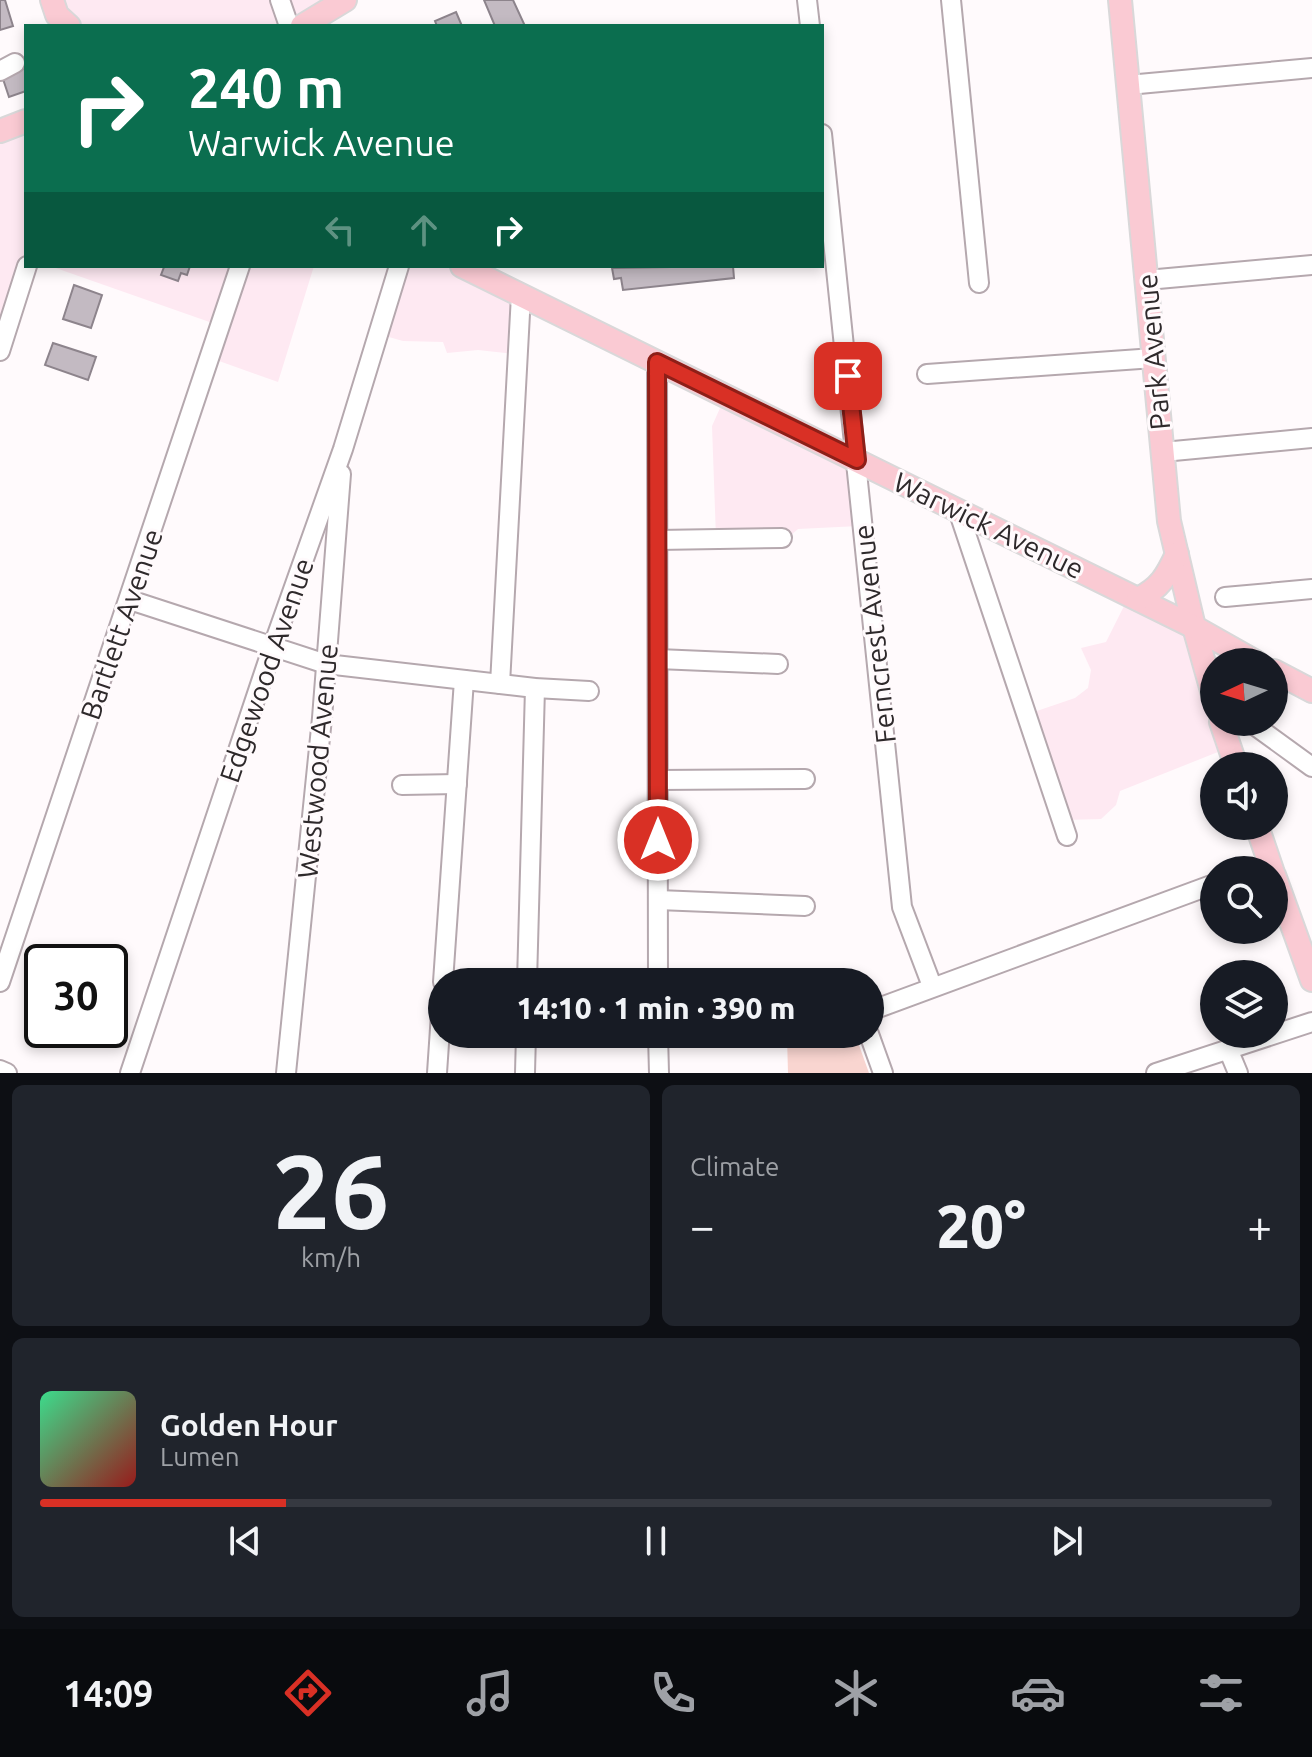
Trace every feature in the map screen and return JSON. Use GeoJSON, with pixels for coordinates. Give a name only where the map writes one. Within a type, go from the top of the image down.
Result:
{"type":"FeatureCollection","features":[{"type":"Feature","properties":{"kind":"main road"},"geometry":{"type":"LineString","coordinates":[[305,24],[345,0]]}},
{"type":"Feature","properties":{"kind":"main road","name":"Park Avenue"},"geometry":{"type":"LineString","coordinates":[[1120,0],[1169,521],[1200,648]]}},
{"type":"Feature","properties":{"kind":"main road"},"geometry":{"type":"LineString","coordinates":[[6,127],[24,136]]}},
{"type":"Feature","properties":{"kind":"main road","name":"Warwick Avenue"},"geometry":{"type":"LineString","coordinates":[[466,268],[1138,599],[1229,648]]}},
{"type":"Feature","properties":{"kind":"main road"},"geometry":{"type":"LineString","coordinates":[[1138,599],[1154,591],[1165,580],[1177,554]]}},
{"type":"Feature","properties":{"kind":"main road"},"geometry":{"type":"LineString","coordinates":[[1288,678],[1312,691]]}},
{"type":"Feature","properties":{"kind":"main road"},"geometry":{"type":"LineString","coordinates":[[1288,921],[1312,980]]}},
{"type":"Feature","properties":{"kind":"street"},"geometry":{"type":"LineString","coordinates":[[280,0],[288,24]]}},
{"type":"Feature","properties":{"kind":"street"},"geometry":{"type":"LineString","coordinates":[[807,0],[810,24]]}},
{"type":"Feature","properties":{"kind":"street"},"geometry":{"type":"LineString","coordinates":[[951,0],[979,283]]}},
{"type":"Feature","properties":{"kind":"street"},"geometry":{"type":"LineString","coordinates":[[1128,85],[1312,68]]}},
{"type":"Feature","properties":{"kind":"street","name":"Ferncrest Avenue"},"geometry":{"type":"LineString","coordinates":[[824,153],[902,907],[932,986]]}},
{"type":"Feature","properties":{"kind":"street"},"geometry":{"type":"LineString","coordinates":[[1147,280],[1312,265]]}},
{"type":"Feature","properties":{"kind":"street"},"geometry":{"type":"LineString","coordinates":[[0,351],[26,268]]}},
{"type":"Feature","properties":{"kind":"street","name":"Bartlett Avenue"},"geometry":{"type":"LineString","coordinates":[[0,982],[239,268]]}},
{"type":"Feature","properties":{"kind":"street","name":"Edgewood Avenue"},"geometry":{"type":"LineString","coordinates":[[130,1073],[273,646],[343,449],[398,268]]}},
{"type":"Feature","properties":{"kind":"street"},"geometry":{"type":"LineString","coordinates":[[500,684],[521,295]]}},
{"type":"Feature","properties":{"kind":"street"},"geometry":{"type":"LineString","coordinates":[[927,374],[1154,358]]}},
{"type":"Feature","properties":{"kind":"street"},"geometry":{"type":"LineString","coordinates":[[657,362],[658,968]]}},
{"type":"Feature","properties":{"kind":"street"},"geometry":{"type":"LineString","coordinates":[[1163,452],[1312,438]]}},
{"type":"Feature","properties":{"kind":"street","name":"Westwood Avenue"},"geometry":{"type":"LineString","coordinates":[[286,1073],[326,664],[343,449]]}},
{"type":"Feature","properties":{"kind":"street"},"geometry":{"type":"LineString","coordinates":[[958,510],[1067,836]]}},
{"type":"Feature","properties":{"kind":"street"},"geometry":{"type":"LineString","coordinates":[[658,540],[782,538]]}},
{"type":"Feature","properties":{"kind":"street"},"geometry":{"type":"LineString","coordinates":[[1225,597],[1312,589]]}},
{"type":"Feature","properties":{"kind":"street"},"geometry":{"type":"LineString","coordinates":[[130,600],[326,664],[535,688],[589,691]]}},
{"type":"Feature","properties":{"kind":"street"},"geometry":{"type":"LineString","coordinates":[[658,659],[778,664]]}},
{"type":"Feature","properties":{"kind":"street"},"geometry":{"type":"LineString","coordinates":[[444,968],[464,680]]}},
{"type":"Feature","properties":{"kind":"street"},"geometry":{"type":"LineString","coordinates":[[527,968],[535,688]]}},
{"type":"Feature","properties":{"kind":"street"},"geometry":{"type":"LineString","coordinates":[[1269,736],[1312,767]]}},
{"type":"Feature","properties":{"kind":"street"},"geometry":{"type":"LineString","coordinates":[[658,780],[805,779]]}},
{"type":"Feature","properties":{"kind":"street"},"geometry":{"type":"LineString","coordinates":[[402,785],[457,784]]}},
{"type":"Feature","properties":{"kind":"street"},"geometry":{"type":"LineString","coordinates":[[884,1005],[1200,889]]}},
{"type":"Feature","properties":{"kind":"street"},"geometry":{"type":"LineString","coordinates":[[658,900],[805,906]]}},
{"type":"Feature","properties":{"kind":"street"},"geometry":{"type":"LineString","coordinates":[[1156,1073],[1312,1022]]}},
{"type":"Feature","properties":{"kind":"street"},"geometry":{"type":"LineString","coordinates":[[437,1073],[439,1048]]}},
{"type":"Feature","properties":{"kind":"street"},"geometry":{"type":"LineString","coordinates":[[525,1073],[526,1048]]}},
{"type":"Feature","properties":{"kind":"street"},"geometry":{"type":"LineString","coordinates":[[658,1048],[659,1073]]}},
{"type":"Feature","properties":{"kind":"street"},"geometry":{"type":"LineString","coordinates":[[874,1048],[883,1073]]}},
{"type":"Feature","properties":{"kind":"street"},"geometry":{"type":"LineString","coordinates":[[1228,1049],[1238,1073]]}},
{"type":"Feature","properties":{"kind":"street"},"geometry":{"type":"LineString","coordinates":[[0,1070],[7,1073]]}},
{"type":"Feature","properties":{"kind":"shaded area"},"geometry":{"type":"Polygon","coordinates":[[[52,0],[342,0],[302,24],[58,24],[52,0]]]}},
{"type":"Feature","properties":{"kind":"shaded area"},"geometry":{"type":"Polygon","coordinates":[[[24,129],[26,268],[13,322],[0,319],[0,134],[24,129]]]}},
{"type":"Feature","properties":{"kind":"shaded area"},"geometry":{"type":"Polygon","coordinates":[[[56,268],[313,268],[278,382],[208,357],[218,325],[56,268]]]}},
{"type":"Feature","properties":{"kind":"shaded area"},"geometry":{"type":"Polygon","coordinates":[[[399,268],[467,268],[515,291],[514,354],[478,350],[447,353],[443,342],[403,341],[378,334],[399,268]]]}},
{"type":"Feature","properties":{"kind":"shaded area"},"geometry":{"type":"Polygon","coordinates":[[[725,397],[855,459],[859,526],[798,529],[789,537],[716,538],[712,426],[725,397]]]}},
{"type":"Feature","properties":{"kind":"shaded area"},"geometry":{"type":"Polygon","coordinates":[[[1129,596],[1192,624],[1200,651],[1200,736],[1222,736],[1228,748],[1218,752],[1200,752],[1200,759],[1120,791],[1116,805],[1101,819],[1064,820],[1028,714],[1075,698],[1088,688],[1091,670],[1081,648],[1106,642],[1129,596]]]}},
{"type":"Feature","properties":{"kind":"shaded area"},"geometry":{"type":"Polygon","coordinates":[[[787,1048],[860,1048],[869,1073],[788,1073],[787,1048]]]}},
{"type":"Feature","properties":{"kind":"building"},"geometry":{"type":"Polygon","coordinates":[[[0,0],[5,0],[13,26],[0,30],[0,0]]]}},
{"type":"Feature","properties":{"kind":"building"},"geometry":{"type":"Polygon","coordinates":[[[484,0],[513,0],[524,24],[494,24],[484,0]]]}},
{"type":"Feature","properties":{"kind":"building"},"geometry":{"type":"Polygon","coordinates":[[[456,12],[461,24],[436,24],[435,21],[456,12]]]}},
{"type":"Feature","properties":{"kind":"building"},"geometry":{"type":"Polygon","coordinates":[[[24,69],[24,92],[9,97],[2,76],[24,69]]]}},
{"type":"Feature","properties":{"kind":"building"},"geometry":{"type":"Polygon","coordinates":[[[164,268],[189,268],[187,275],[181,273],[178,281],[161,275],[164,268]]]}},
{"type":"Feature","properties":{"kind":"building"},"geometry":{"type":"Polygon","coordinates":[[[612,268],[733,268],[734,278],[623,290],[621,278],[614,279],[612,268]]]}},
{"type":"Feature","properties":{"kind":"building"},"geometry":{"type":"Polygon","coordinates":[[[74,285],[102,295],[91,328],[63,319],[74,285]]]}},
{"type":"Feature","properties":{"kind":"building"},"geometry":{"type":"Polygon","coordinates":[[[53,343],[96,357],[88,380],[45,365],[53,343]]]}},
{"type":"Feature","properties":{"kind":"route"},"geometry":{"type":"LineString","coordinates":[[658,840],[657,362],[857,460],[848,376]]}}]}
